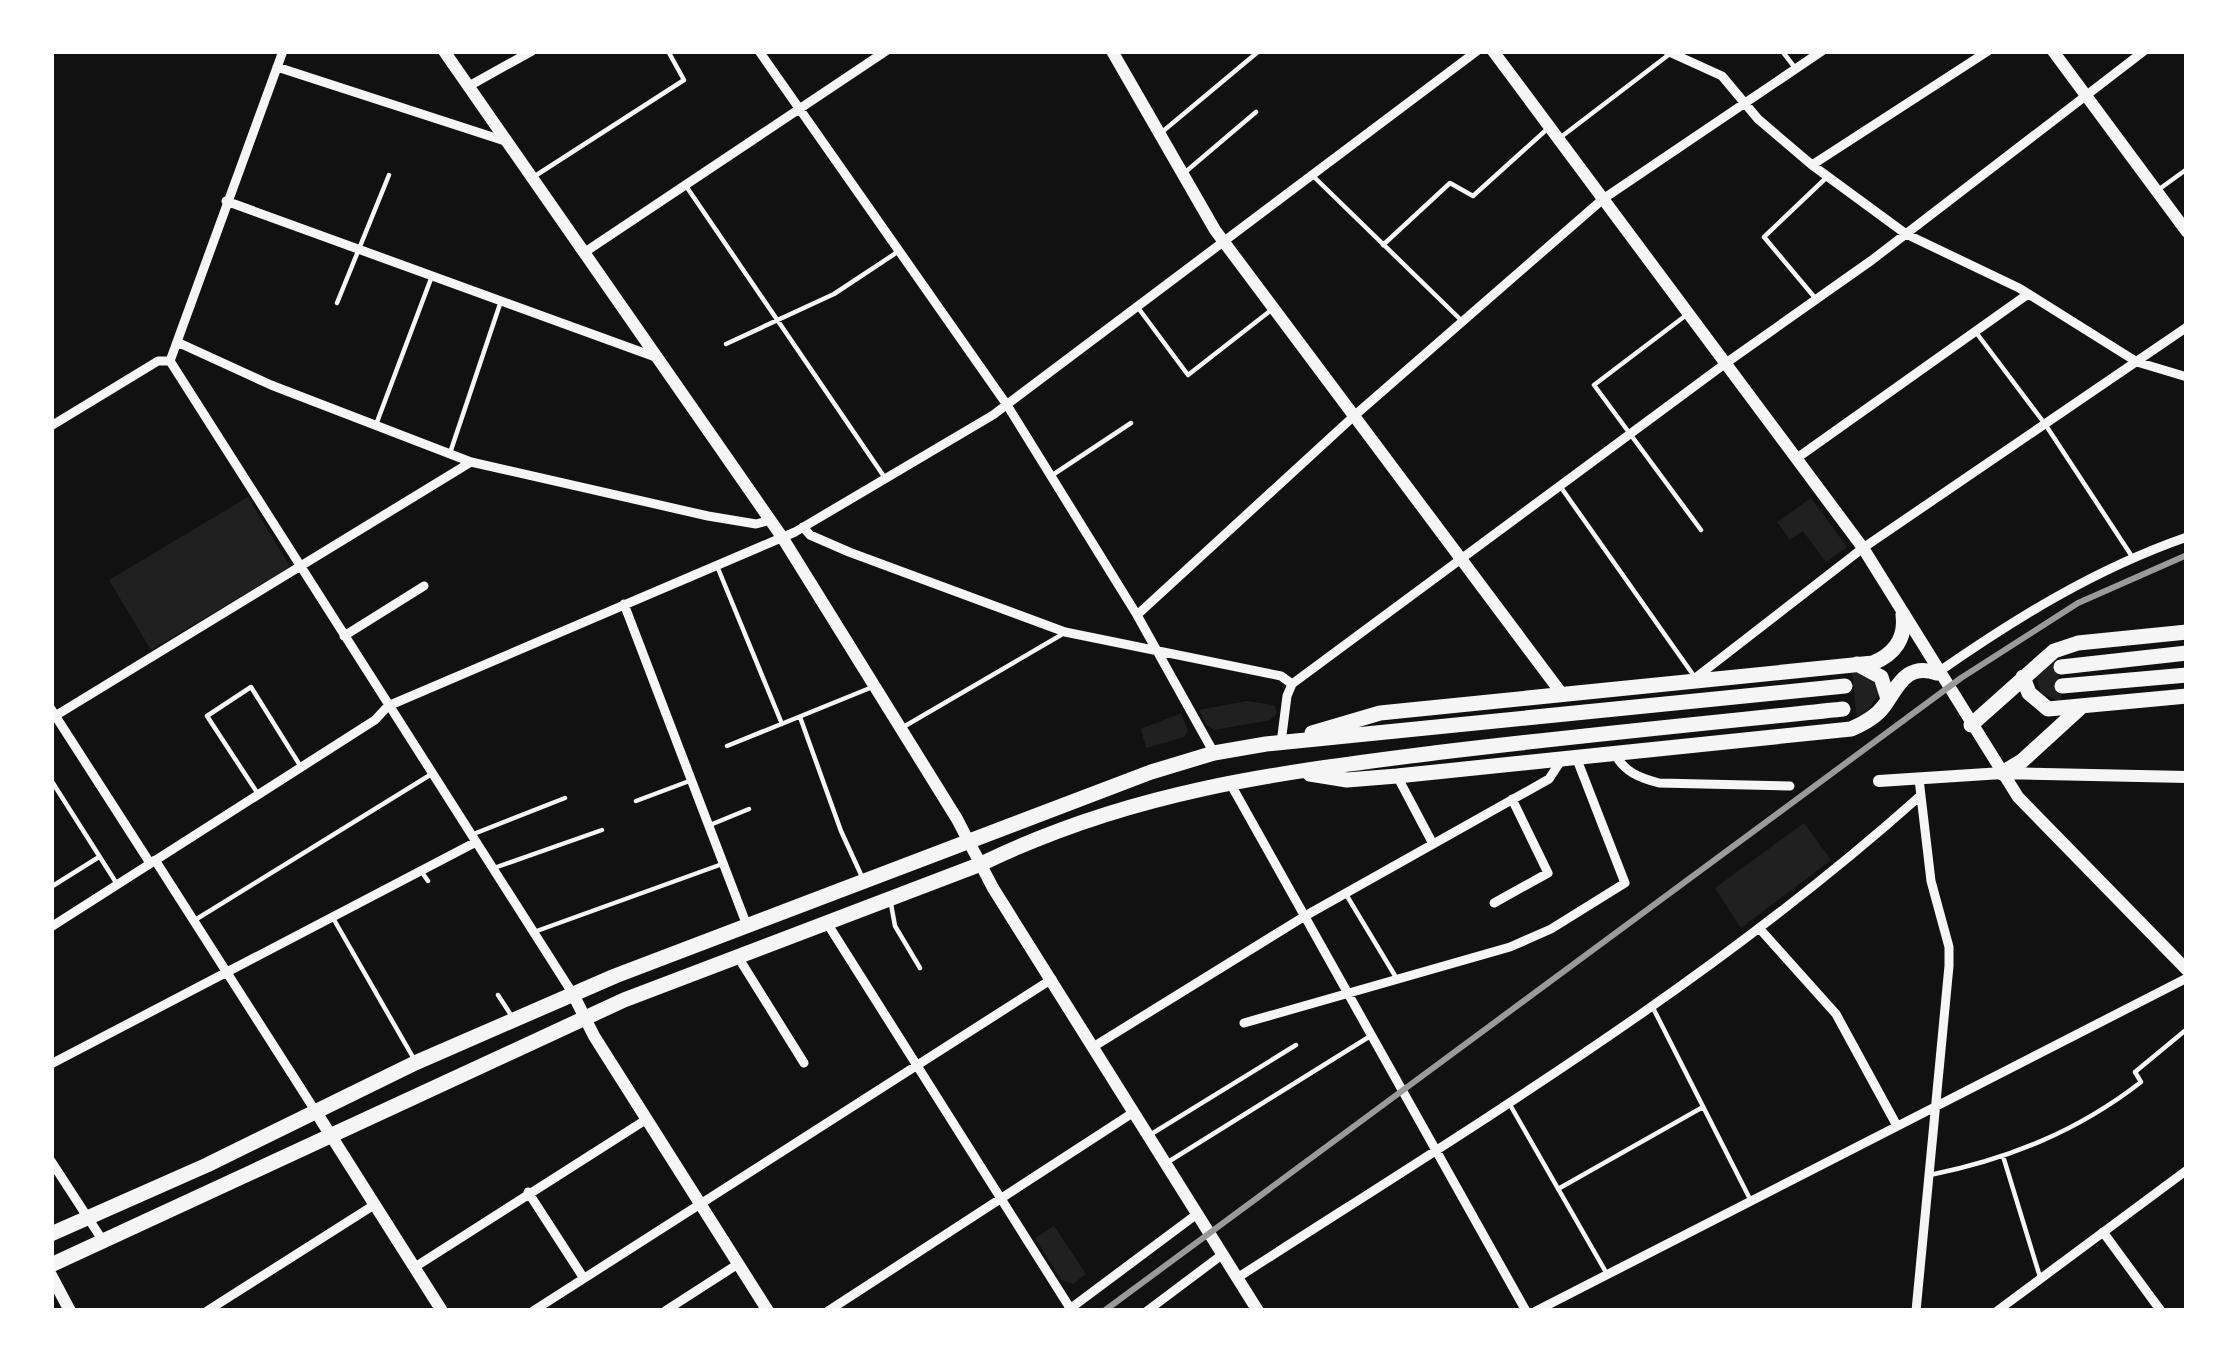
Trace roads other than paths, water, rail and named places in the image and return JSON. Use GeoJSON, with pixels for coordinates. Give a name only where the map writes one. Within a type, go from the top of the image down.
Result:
{"type":"FeatureCollection","features":[{"type":"Feature","properties":{"kind":"main road"},"geometry":{"type":"LineString","coordinates":[[1273,744],[1380,712],[1881,660],[1901,638],[1904,615]]}},
{"type":"Feature","properties":{"kind":"main road"},"geometry":{"type":"LineString","coordinates":[[1971,725],[2054,651],[2078,643],[2187,632]]}},
{"type":"Feature","properties":{"kind":"main road"},"geometry":{"type":"LineString","coordinates":[[2061,667],[2187,653]]}},
{"type":"Feature","properties":{"kind":"main road"},"geometry":{"type":"LineString","coordinates":[[1856,664],[1880,677],[1888,699]]}},
{"type":"Feature","properties":{"kind":"main road"},"geometry":{"type":"LineString","coordinates":[[1289,771],[1347,780],[1851,729],[1880,712],[1898,682],[1910,673],[1937,673]]}},
{"type":"Feature","properties":{"kind":"main road"},"geometry":{"type":"LineString","coordinates":[[2062,686],[2187,675]]}},
{"type":"Feature","properties":{"kind":"main road"},"geometry":{"type":"LineString","coordinates":[[2023,676],[2037,703],[2048,709],[2187,696]]}},
{"type":"Feature","properties":{"kind":"main road"},"geometry":{"type":"LineString","coordinates":[[51,1234],[573,994],[746,923],[969,843],[1040,811],[1214,753],[1845,686]]}},
{"type":"Feature","properties":{"kind":"main road"},"geometry":{"type":"LineString","coordinates":[[2002,773],[2080,708]]}},
{"type":"Feature","properties":{"kind":"main road"},"geometry":{"type":"LineString","coordinates":[[51,1265],[584,1018],[1107,811],[1289,771],[1843,709]]}},
{"type":"Feature","properties":{"kind":"street"},"geometry":{"type":"LineString","coordinates":[[170,361],[283,51]]}},
{"type":"Feature","properties":{"kind":"street"},"geometry":{"type":"LineString","coordinates":[[444,51],[782,537],[1258,1311]]}},
{"type":"Feature","properties":{"kind":"street"},"geometry":{"type":"LineString","coordinates":[[469,86],[532,51]]}},
{"type":"Feature","properties":{"kind":"street"},"geometry":{"type":"LineString","coordinates":[[759,51],[1007,405],[1137,615],[1214,753]]}},
{"type":"Feature","properties":{"kind":"street"},"geometry":{"type":"LineString","coordinates":[[585,252],[886,51]]}},
{"type":"Feature","properties":{"kind":"street"},"geometry":{"type":"LineString","coordinates":[[1112,51],[1224,241],[1562,694]]}},
{"type":"Feature","properties":{"kind":"street"},"geometry":{"type":"LineString","coordinates":[[51,927],[375,720],[388,706],[803,527],[1007,405],[1477,51]]}},
{"type":"Feature","properties":{"kind":"street"},"geometry":{"type":"LineString","coordinates":[[1493,51],[1863,548],[2018,797],[2187,974],[1536,1311]]}},
{"type":"Feature","properties":{"kind":"street"},"geometry":{"type":"LineString","coordinates":[[1137,615],[1354,416],[1603,199],[1822,51]]}},
{"type":"Feature","properties":{"kind":"street"},"geometry":{"type":"LineString","coordinates":[[1812,165],[1988,51]]}},
{"type":"Feature","properties":{"kind":"street"},"geometry":{"type":"LineString","coordinates":[[2053,51],[2187,232]]}},
{"type":"Feature","properties":{"kind":"street"},"geometry":{"type":"LineString","coordinates":[[1273,744],[1292,684],[1817,301],[2144,51]]}},
{"type":"Feature","properties":{"kind":"street"},"geometry":{"type":"LineString","coordinates":[[1669,52],[1722,76],[1745,104],[1812,165],[1906,234],[2028,294],[2137,362],[2187,377]]}},
{"type":"Feature","properties":{"kind":"street"},"geometry":{"type":"LineString","coordinates":[[277,68],[508,142]]}},
{"type":"Feature","properties":{"kind":"street"},"geometry":{"type":"LineString","coordinates":[[226,200],[658,358]]}},
{"type":"Feature","properties":{"kind":"street"},"geometry":{"type":"LineString","coordinates":[[1797,458],[2028,294]]}},
{"type":"Feature","properties":{"kind":"street"},"geometry":{"type":"LineString","coordinates":[[1694,678],[1863,548],[2187,327]]}},
{"type":"Feature","properties":{"kind":"street"},"geometry":{"type":"LineString","coordinates":[[177,342],[375,428],[471,463],[686,512],[755,524],[771,520]]}},
{"type":"Feature","properties":{"kind":"street"},"geometry":{"type":"LineString","coordinates":[[51,426],[158,361],[170,361]]}},
{"type":"Feature","properties":{"kind":"street"},"geometry":{"type":"LineString","coordinates":[[170,361],[535,932],[768,1311]]}},
{"type":"Feature","properties":{"kind":"street"},"geometry":{"type":"LineString","coordinates":[[442,1311],[195,920],[53,712],[471,463]]}},
{"type":"Feature","properties":{"kind":"street"},"geometry":{"type":"LineString","coordinates":[[803,527],[810,535],[849,552],[1066,632],[1280,676],[1292,684]]}},
{"type":"Feature","properties":{"kind":"street"},"geometry":{"type":"LineString","coordinates":[[1937,673],[2083,580],[2187,537]]}},
{"type":"Feature","properties":{"kind":"street"},"geometry":{"type":"LineString","coordinates":[[344,636],[424,586]]}},
{"type":"Feature","properties":{"kind":"street"},"geometry":{"type":"LineString","coordinates":[[624,604],[746,923]]}},
{"type":"Feature","properties":{"kind":"street"},"geometry":{"type":"LineString","coordinates":[[1615,754],[1620,764],[1640,778],[1659,783],[1790,786]]}},
{"type":"Feature","properties":{"kind":"street"},"geometry":{"type":"LineString","coordinates":[[1094,1047],[1305,916],[1549,778],[1569,758],[1625,883],[1510,947],[1244,1023]]}},
{"type":"Feature","properties":{"kind":"street"},"geometry":{"type":"LineString","coordinates":[[1880,781],[2002,773],[2187,777]]}},
{"type":"Feature","properties":{"kind":"street"},"geometry":{"type":"LineString","coordinates":[[1397,776],[1433,844]]}},
{"type":"Feature","properties":{"kind":"street"},"geometry":{"type":"LineString","coordinates":[[1916,1311],[1949,947],[1931,881],[1919,779]]}},
{"type":"Feature","properties":{"kind":"street"},"geometry":{"type":"LineString","coordinates":[[1230,783],[1526,1311]]}},
{"type":"Feature","properties":{"kind":"street"},"geometry":{"type":"LineString","coordinates":[[1237,1278],[1587,1054],[1759,928],[1920,796]]}},
{"type":"Feature","properties":{"kind":"street"},"geometry":{"type":"LineString","coordinates":[[1493,903],[1549,873],[1512,799]]}},
{"type":"Feature","properties":{"kind":"street"},"geometry":{"type":"LineString","coordinates":[[51,1064],[333,918],[425,876],[474,838]]}},
{"type":"Feature","properties":{"kind":"street"},"geometry":{"type":"LineString","coordinates":[[827,923],[1068,1310],[1197,1214]]}},
{"type":"Feature","properties":{"kind":"street"},"geometry":{"type":"LineString","coordinates":[[1759,928],[1836,1014],[1896,1124]]}},
{"type":"Feature","properties":{"kind":"street"},"geometry":{"type":"LineString","coordinates":[[738,957],[804,1063]]}},
{"type":"Feature","properties":{"kind":"street"},"geometry":{"type":"LineString","coordinates":[[533,1311],[1052,979]]}},
{"type":"Feature","properties":{"kind":"street"},"geometry":{"type":"LineString","coordinates":[[828,1311],[1134,1112]]}},
{"type":"Feature","properties":{"kind":"street"},"geometry":{"type":"LineString","coordinates":[[415,1267],[647,1119]]}},
{"type":"Feature","properties":{"kind":"street"},"geometry":{"type":"LineString","coordinates":[[51,1161],[104,1241]]}},
{"type":"Feature","properties":{"kind":"street"},"geometry":{"type":"LineString","coordinates":[[1997,1311],[2187,1169]]}},
{"type":"Feature","properties":{"kind":"street"},"geometry":{"type":"LineString","coordinates":[[54,1190],[66,1184]]}},
{"type":"Feature","properties":{"kind":"street"},"geometry":{"type":"LineString","coordinates":[[528,1192],[584,1277]]}},
{"type":"Feature","properties":{"kind":"street"},"geometry":{"type":"LineString","coordinates":[[207,1311],[374,1204]]}},
{"type":"Feature","properties":{"kind":"street"},"geometry":{"type":"LineString","coordinates":[[2103,1232],[2161,1311]]}},
{"type":"Feature","properties":{"kind":"street"},"geometry":{"type":"LineString","coordinates":[[1147,1311],[1223,1254]]}},
{"type":"Feature","properties":{"kind":"street"},"geometry":{"type":"LineString","coordinates":[[665,1311],[738,1264]]}},
{"type":"Feature","properties":{"kind":"street"},"geometry":{"type":"LineString","coordinates":[[51,1275],[57,1300],[70,1311]]}},
{"type":"Feature","properties":{"kind":"lane"},"geometry":{"type":"LineString","coordinates":[[533,178],[684,80],[668,51]]}},
{"type":"Feature","properties":{"kind":"lane"},"geometry":{"type":"LineString","coordinates":[[1160,134],[1259,51]]}},
{"type":"Feature","properties":{"kind":"lane"},"geometry":{"type":"LineString","coordinates":[[1782,51],[1796,69]]}},
{"type":"Feature","properties":{"kind":"lane"},"geometry":{"type":"LineString","coordinates":[[1383,245],[1450,183],[1473,196],[1669,52]]}},
{"type":"Feature","properties":{"kind":"lane"},"geometry":{"type":"LineString","coordinates":[[1183,175],[1256,112]]}},
{"type":"Feature","properties":{"kind":"lane"},"geometry":{"type":"LineString","coordinates":[[2157,191],[2187,169]]}},
{"type":"Feature","properties":{"kind":"lane"},"geometry":{"type":"LineString","coordinates":[[337,303],[389,175]]}},
{"type":"Feature","properties":{"kind":"lane"},"geometry":{"type":"LineString","coordinates":[[1312,175],[1462,322]]}},
{"type":"Feature","properties":{"kind":"lane"},"geometry":{"type":"LineString","coordinates":[[1817,301],[1764,237],[1827,177]]}},
{"type":"Feature","properties":{"kind":"lane"},"geometry":{"type":"LineString","coordinates":[[686,185],[885,478]]}},
{"type":"Feature","properties":{"kind":"lane"},"geometry":{"type":"LineString","coordinates":[[725,344],[834,294],[899,251]]}},
{"type":"Feature","properties":{"kind":"lane"},"geometry":{"type":"LineString","coordinates":[[375,428],[432,276]]}},
{"type":"Feature","properties":{"kind":"lane"},"geometry":{"type":"LineString","coordinates":[[450,453],[501,302]]}},
{"type":"Feature","properties":{"kind":"lane"},"geometry":{"type":"LineString","coordinates":[[1136,306],[1188,376],[1274,308]]}},
{"type":"Feature","properties":{"kind":"lane"},"geometry":{"type":"LineString","coordinates":[[1689,313],[1594,385],[1700,530]]}},
{"type":"Feature","properties":{"kind":"lane"},"geometry":{"type":"LineString","coordinates":[[1976,331],[2045,424],[2133,557]]}},
{"type":"Feature","properties":{"kind":"lane"},"geometry":{"type":"LineString","coordinates":[[1051,476],[1131,422]]}},
{"type":"Feature","properties":{"kind":"lane"},"geometry":{"type":"LineString","coordinates":[[1560,486],[1694,678]]}},
{"type":"Feature","properties":{"kind":"lane"},"geometry":{"type":"LineString","coordinates":[[717,566],[782,724]]}},
{"type":"Feature","properties":{"kind":"lane"},"geometry":{"type":"LineString","coordinates":[[901,728],[1066,632]]}},
{"type":"Feature","properties":{"kind":"lane"},"geometry":{"type":"LineString","coordinates":[[727,746],[875,686]]}},
{"type":"Feature","properties":{"kind":"lane"},"geometry":{"type":"LineString","coordinates":[[258,794],[207,716],[250,688],[302,767]]}},
{"type":"Feature","properties":{"kind":"lane"},"geometry":{"type":"LineString","coordinates":[[800,717],[841,831],[865,882]]}},
{"type":"Feature","properties":{"kind":"lane"},"geometry":{"type":"LineString","coordinates":[[195,920],[431,774]]}},
{"type":"Feature","properties":{"kind":"lane"},"geometry":{"type":"LineString","coordinates":[[51,780],[117,884]]}},
{"type":"Feature","properties":{"kind":"lane"},"geometry":{"type":"LineString","coordinates":[[636,801],[692,780]]}},
{"type":"Feature","properties":{"kind":"lane"},"geometry":{"type":"LineString","coordinates":[[474,838],[566,798]]}},
{"type":"Feature","properties":{"kind":"lane"},"geometry":{"type":"LineString","coordinates":[[710,825],[749,809]]}},
{"type":"Feature","properties":{"kind":"lane"},"geometry":{"type":"LineString","coordinates":[[494,868],[602,830]]}},
{"type":"Feature","properties":{"kind":"lane"},"geometry":{"type":"LineString","coordinates":[[51,887],[99,857]]}},
{"type":"Feature","properties":{"kind":"lane"},"geometry":{"type":"LineString","coordinates":[[535,932],[724,863]]}},
{"type":"Feature","properties":{"kind":"lane"},"geometry":{"type":"LineString","coordinates":[[1345,893],[1397,979]]}},
{"type":"Feature","properties":{"kind":"lane"},"geometry":{"type":"LineString","coordinates":[[890,898],[895,926],[920,968]]}},
{"type":"Feature","properties":{"kind":"lane"},"geometry":{"type":"LineString","coordinates":[[333,918],[416,1063]]}},
{"type":"Feature","properties":{"kind":"lane"},"geometry":{"type":"LineString","coordinates":[[498,994],[514,1020]]}},
{"type":"Feature","properties":{"kind":"lane"},"geometry":{"type":"LineString","coordinates":[[1652,1006],[1750,1200]]}},
{"type":"Feature","properties":{"kind":"lane"},"geometry":{"type":"LineString","coordinates":[[1929,1175],[2003,1156],[2074,1128],[2141,1082],[2135,1072],[2187,1029]]}},
{"type":"Feature","properties":{"kind":"lane"},"geometry":{"type":"LineString","coordinates":[[1165,1163],[1372,1035]]}},
{"type":"Feature","properties":{"kind":"lane"},"geometry":{"type":"LineString","coordinates":[[1148,1136],[1296,1045]]}},
{"type":"Feature","properties":{"kind":"lane"},"geometry":{"type":"LineString","coordinates":[[1509,1103],[1607,1274]]}},
{"type":"Feature","properties":{"kind":"lane"},"geometry":{"type":"LineString","coordinates":[[1558,1189],[1703,1107]]}},
{"type":"Feature","properties":{"kind":"lane"},"geometry":{"type":"LineString","coordinates":[[2003,1156],[2041,1278]]}},
{"type":"Feature","properties":{"kind":"railway"},"geometry":{"type":"LineString","coordinates":[[1104,1311],[1961,678],[2078,603],[2187,555]]}}]}
